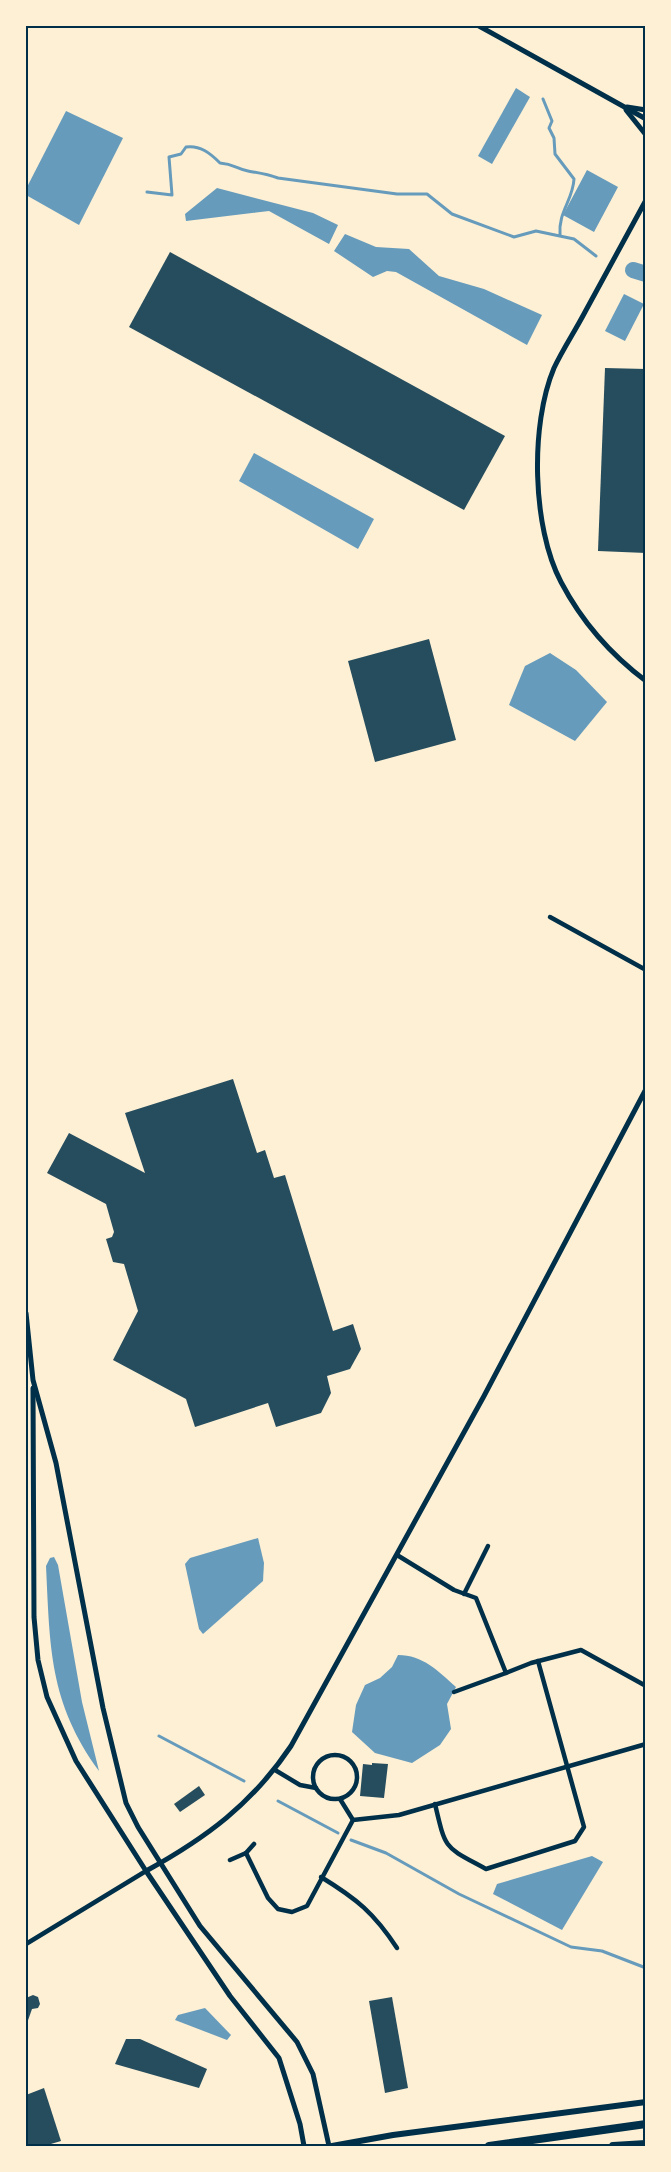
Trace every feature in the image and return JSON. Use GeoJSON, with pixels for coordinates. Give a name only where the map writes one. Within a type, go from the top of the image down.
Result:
{"type":"FeatureCollection","features":[{"type":"Feature","properties":{"kind":"highway"},"geometry":{"type":"LineString","coordinates":[[489,2146],[645,2124]]}},
{"type":"Feature","properties":{"kind":"highway"},"geometry":{"type":"LineString","coordinates":[[613,2146],[645,2144]]}},
{"type":"Feature","properties":{"kind":"main road"},"geometry":{"type":"LineString","coordinates":[[331,2146],[393,2135],[645,2102]]}},
{"type":"Feature","properties":{"kind":"street"},"geometry":{"type":"LineString","coordinates":[[479,26],[645,119]]}},
{"type":"Feature","properties":{"kind":"street"},"geometry":{"type":"LineString","coordinates":[[623,106],[645,110]]}},
{"type":"Feature","properties":{"kind":"street"},"geometry":{"type":"LineString","coordinates":[[623,106],[645,135]]}},
{"type":"Feature","properties":{"kind":"street"},"geometry":{"type":"LineString","coordinates":[[645,200],[554,369],[544,401],[537,464],[539,493],[548,543],[560,580],[580,615],[601,641],[619,661],[645,681]]}},
{"type":"Feature","properties":{"kind":"street"},"geometry":{"type":"LineString","coordinates":[[550,917],[645,970]]}},
{"type":"Feature","properties":{"kind":"street"},"geometry":{"type":"LineString","coordinates":[[26,1944],[160,1863],[241,1808],[275,1770],[484,1396],[645,1089]]}},
{"type":"Feature","properties":{"kind":"street"},"geometry":{"type":"LineString","coordinates":[[26,1313],[28,1359],[56,1463],[116,1768],[126,1803],[200,1926],[297,2042],[313,2074],[331,2146]]}},
{"type":"Feature","properties":{"kind":"street"},"geometry":{"type":"LineString","coordinates":[[26,1381],[33,1380]]}},
{"type":"Feature","properties":{"kind":"street"},"geometry":{"type":"LineString","coordinates":[[33,1380],[34,1617],[38,1659],[47,1697],[76,1761],[146,1871],[230,1996],[279,2058],[289,2085],[304,2146]]}},
{"type":"Feature","properties":{"kind":"street"},"geometry":{"type":"LineString","coordinates":[[464,1594],[488,1546]]}},
{"type":"Feature","properties":{"kind":"street"},"geometry":{"type":"LineString","coordinates":[[397,1555],[464,1594],[476,1598],[506,1673]]}},
{"type":"Feature","properties":{"kind":"street"},"geometry":{"type":"LineString","coordinates":[[454,1692],[538,1661],[581,1650],[645,1686]]}},
{"type":"Feature","properties":{"kind":"street"},"geometry":{"type":"LineString","coordinates":[[435,1804],[444,1839],[450,1850],[486,1869],[574,1841],[584,1827],[538,1661]]}},
{"type":"Feature","properties":{"kind":"street"},"geometry":{"type":"LineString","coordinates":[[352,1820],[399,1815],[645,1744]]}},
{"type":"Feature","properties":{"kind":"street"},"geometry":{"type":"LineString","coordinates":[[275,1770],[300,1785],[316,1788],[326,1797],[340,1799],[350,1793],[356,1782],[355,1767],[343,1756],[336,1755],[321,1760],[313,1773],[316,1788]]}},
{"type":"Feature","properties":{"kind":"street"},"geometry":{"type":"LineString","coordinates":[[340,1799],[352,1820]]}},
{"type":"Feature","properties":{"kind":"street"},"geometry":{"type":"LineString","coordinates":[[246,1853],[268,1898],[278,1909],[292,1912],[307,1906],[352,1820]]}},
{"type":"Feature","properties":{"kind":"street"},"geometry":{"type":"LineString","coordinates":[[230,1860],[246,1853],[255,1845]]}},
{"type":"Feature","properties":{"kind":"street"},"geometry":{"type":"LineString","coordinates":[[321,1877],[359,1901],[384,1928],[397,1948]]}},
{"type":"Feature","properties":{"kind":"water"},"geometry":{"type":"Polygon","coordinates":[[[516,88],[530,97],[492,164],[478,156],[516,88]]]}},
{"type":"Feature","properties":{"kind":"water"},"geometry":{"type":"Polygon","coordinates":[[[66,111],[123,138],[79,225],[26,195],[26,189],[66,111]]]}},
{"type":"Feature","properties":{"kind":"water"},"geometry":{"type":"Polygon","coordinates":[[[587,170],[618,187],[594,232],[563,215],[587,170]]]}},
{"type":"Feature","properties":{"kind":"water"},"geometry":{"type":"Polygon","coordinates":[[[217,188],[313,213],[338,225],[329,244],[269,211],[186,221],[185,214],[217,188]]]}},
{"type":"Feature","properties":{"kind":"water"},"geometry":{"type":"Polygon","coordinates":[[[345,234],[376,247],[409,249],[439,276],[484,289],[542,315],[527,345],[396,272],[387,271],[373,277],[334,251],[345,234]]]}},
{"type":"Feature","properties":{"kind":"water"},"geometry":{"type":"Polygon","coordinates":[[[624,294],[644,304],[625,341],[605,331],[624,294]]]}},
{"type":"Feature","properties":{"kind":"water"},"geometry":{"type":"Polygon","coordinates":[[[254,453],[374,519],[358,549],[239,481],[254,453]]]}},
{"type":"Feature","properties":{"kind":"water"},"geometry":{"type":"Polygon","coordinates":[[[550,653],[576,670],[607,702],[575,741],[509,705],[525,666],[550,653]]]}},
{"type":"Feature","properties":{"kind":"water"},"geometry":{"type":"Polygon","coordinates":[[[258,1538],[264,1563],[263,1581],[203,1634],[199,1629],[185,1564],[190,1558],[258,1538]]]}},
{"type":"Feature","properties":{"kind":"water"},"geometry":{"type":"Polygon","coordinates":[[[54,1557],[58,1565],[82,1702],[99,1771],[70,1721],[55,1673],[51,1648],[46,1566],[50,1558],[54,1557]]]}},
{"type":"Feature","properties":{"kind":"water"},"geometry":{"type":"Polygon","coordinates":[[[398,1655],[423,1661],[456,1687],[447,1704],[451,1729],[440,1745],[412,1763],[375,1753],[352,1732],[356,1705],[365,1685],[380,1678],[392,1667],[398,1655]]]}},
{"type":"Feature","properties":{"kind":"water"},"geometry":{"type":"Polygon","coordinates":[[[592,1856],[603,1862],[562,1930],[493,1894],[497,1884],[592,1856]]]}},
{"type":"Feature","properties":{"kind":"water"},"geometry":{"type":"Polygon","coordinates":[[[205,2008],[231,2035],[227,2040],[175,2020],[178,2015],[205,2008]]]}},
{"type":"Feature","properties":{"kind":"building"},"geometry":{"type":"Polygon","coordinates":[[[170,252],[505,436],[464,510],[129,327],[170,252]]]}},
{"type":"Feature","properties":{"kind":"building"},"geometry":{"type":"Polygon","coordinates":[[[605,368],[646,369],[646,553],[598,551],[605,368]]]}},
{"type":"Feature","properties":{"kind":"building"},"geometry":{"type":"Polygon","coordinates":[[[429,639],[456,740],[375,762],[348,661],[429,639]]]}},
{"type":"Feature","properties":{"kind":"building"},"geometry":{"type":"Polygon","coordinates":[[[233,1079],[257,1153],[265,1150],[274,1178],[285,1175],[333,1331],[353,1324],[361,1349],[350,1369],[327,1376],[331,1393],[321,1413],[276,1427],[268,1403],[195,1427],[186,1399],[113,1360],[138,1311],[124,1264],[113,1262],[106,1239],[112,1237],[114,1232],[106,1204],[47,1173],[69,1133],[145,1173],[125,1113],[233,1079]]]}},
{"type":"Feature","properties":{"kind":"building"},"geometry":{"type":"Polygon","coordinates":[[[372,1763],[388,1764],[384,1798],[360,1796],[363,1764],[372,1765],[372,1763]]]}},
{"type":"Feature","properties":{"kind":"building"},"geometry":{"type":"Polygon","coordinates":[[[199,1786],[205,1795],[180,1812],[174,1804],[199,1786]]]}},
{"type":"Feature","properties":{"kind":"building"},"geometry":{"type":"Polygon","coordinates":[[[33,1995],[38,1997],[40,2004],[38,2008],[32,2009],[26,2026],[26,1998],[33,1995]]]}},
{"type":"Feature","properties":{"kind":"building"},"geometry":{"type":"Polygon","coordinates":[[[392,1997],[408,2088],[385,2093],[369,2001],[392,1997]]]}},
{"type":"Feature","properties":{"kind":"building"},"geometry":{"type":"Polygon","coordinates":[[[126,2039],[140,2039],[207,2069],[199,2088],[115,2064],[126,2039]]]}},
{"type":"Feature","properties":{"kind":"building"},"geometry":{"type":"Polygon","coordinates":[[[44,2088],[61,2141],[44,2146],[26,2146],[26,2095],[44,2088]]]}},
{"type":"Feature","properties":{"kind":"waterway"},"geometry":{"type":"LineString","coordinates":[[543,99],[552,121],[549,128],[554,138],[555,154],[574,179],[561,220],[560,235]]}},
{"type":"Feature","properties":{"kind":"waterway"},"geometry":{"type":"LineString","coordinates":[[147,192],[172,195],[169,157],[181,154],[186,147],[196,147],[209,153],[220,163],[278,178],[397,194],[427,194],[452,214],[514,237],[536,231],[574,239],[596,256]]}},
{"type":"Feature","properties":{"kind":"waterway"},"geometry":{"type":"LineString","coordinates":[[633,270],[646,274]]}},
{"type":"Feature","properties":{"kind":"waterway"},"geometry":{"type":"LineString","coordinates":[[159,1736],[244,1781]]}},
{"type":"Feature","properties":{"kind":"waterway"},"geometry":{"type":"LineString","coordinates":[[278,1801],[338,1833]]}},
{"type":"Feature","properties":{"kind":"waterway"},"geometry":{"type":"LineString","coordinates":[[351,1840],[386,1853],[459,1894],[571,1947],[602,1951],[646,1968]]}}]}
